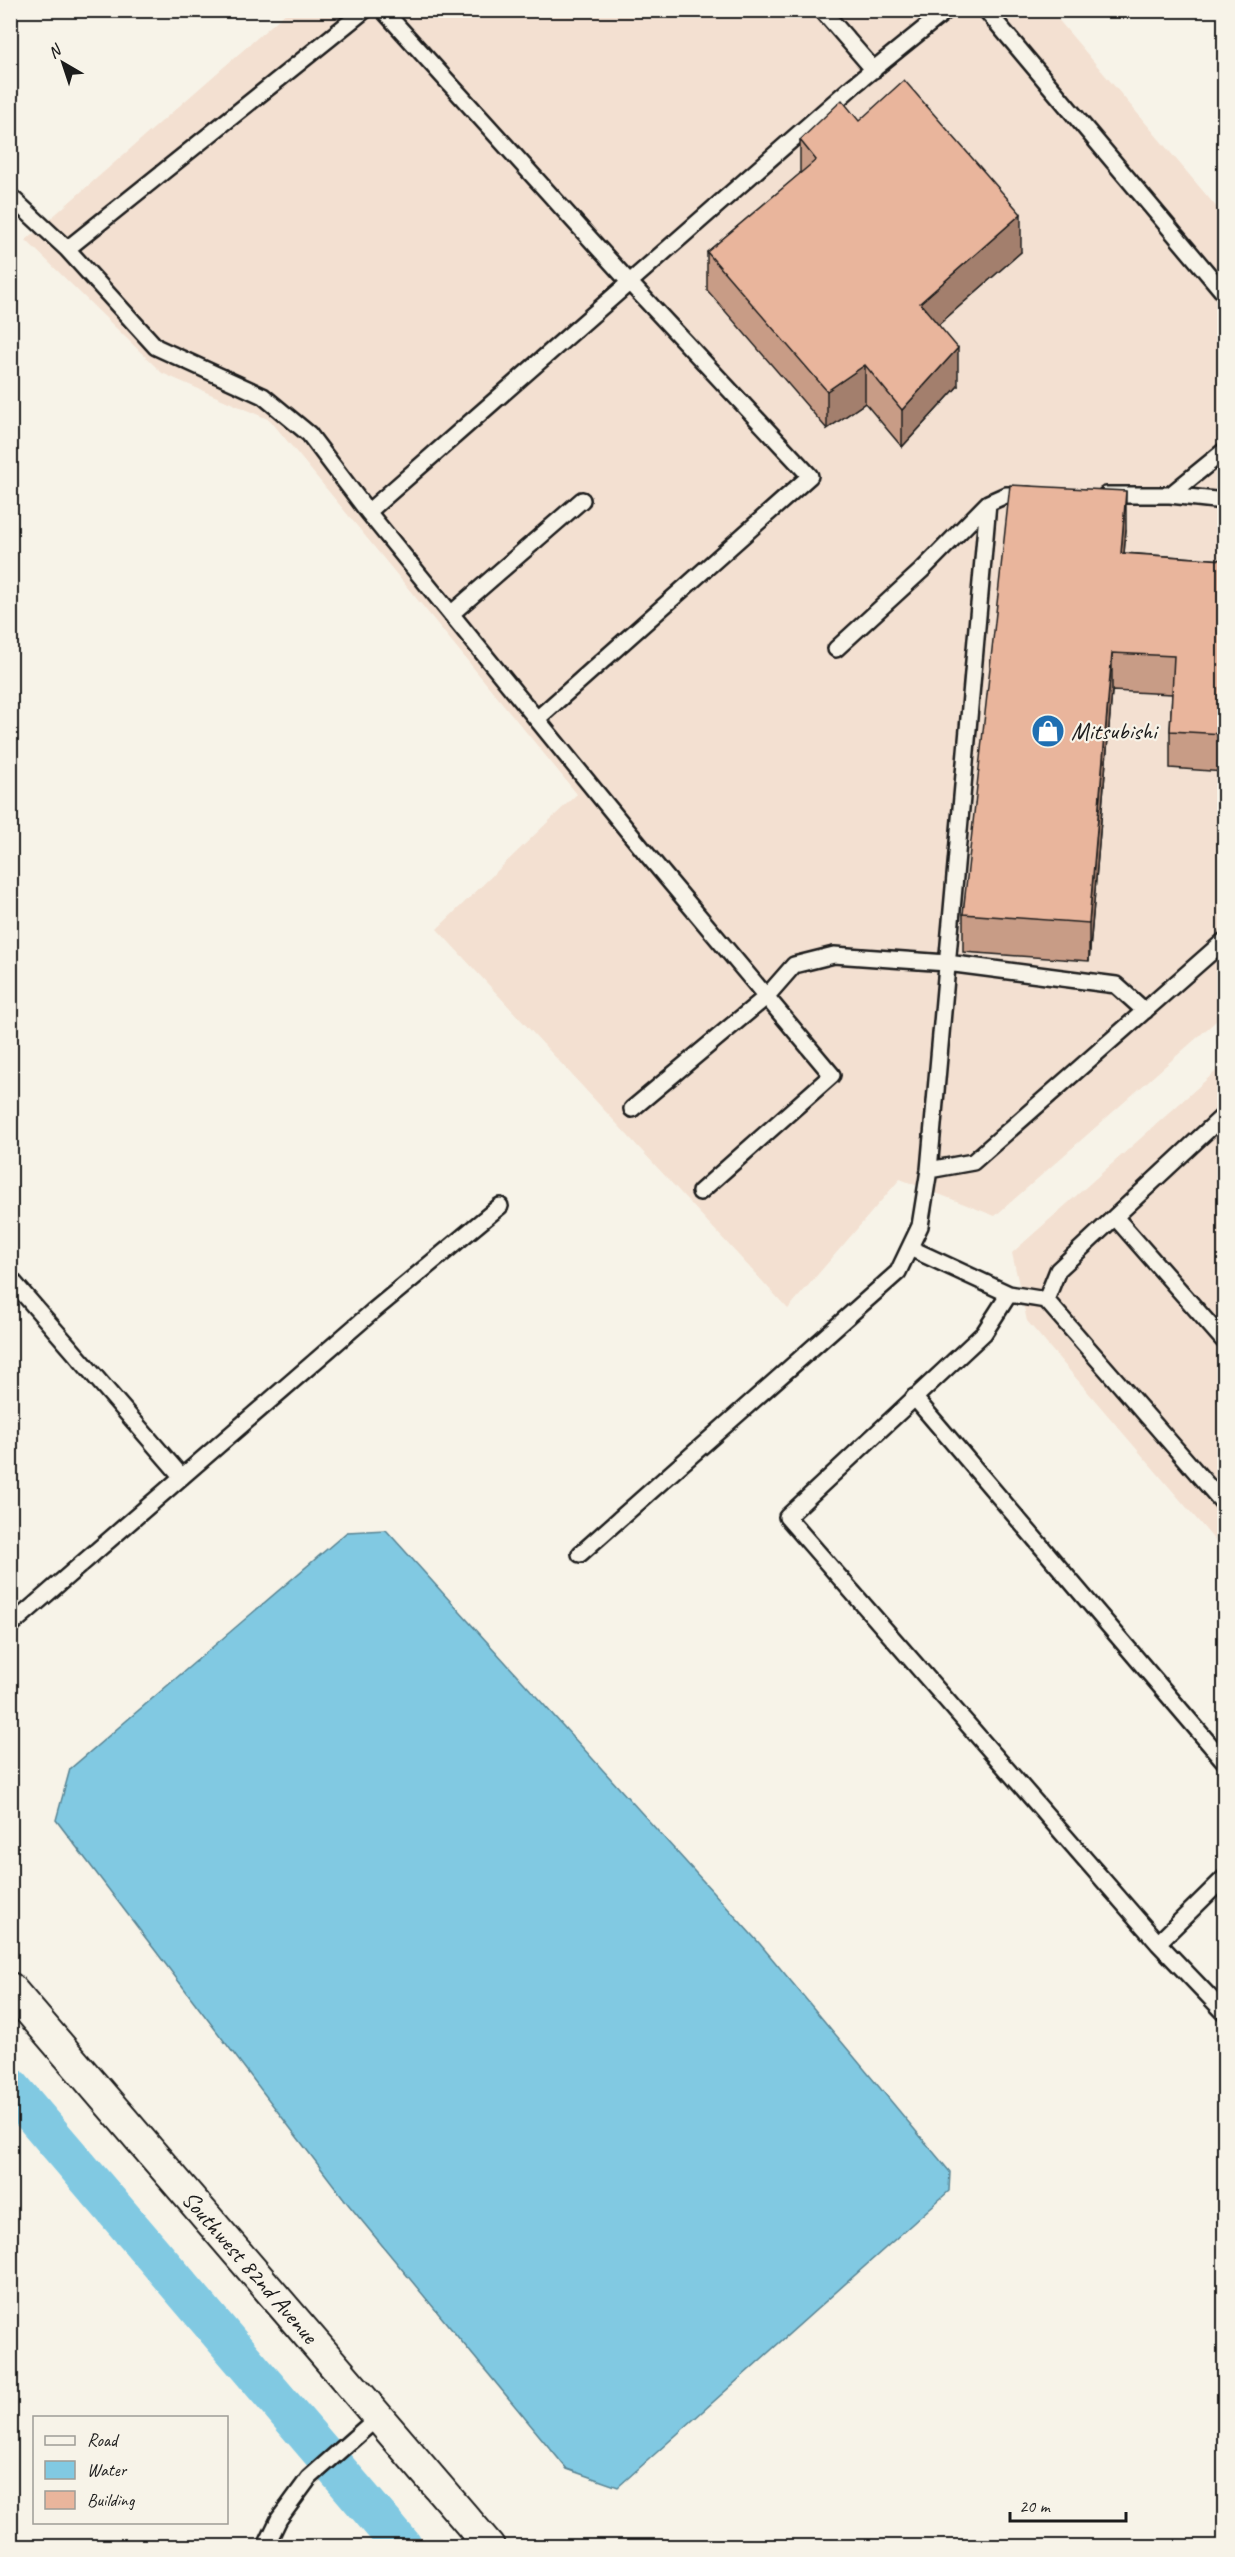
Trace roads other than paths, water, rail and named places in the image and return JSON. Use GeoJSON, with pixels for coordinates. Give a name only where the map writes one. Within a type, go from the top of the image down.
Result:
{"type":"FeatureCollection","features":[{"type":"Feature","properties":{"kind":"street","name":"Southwest 82nd Avenue"},"geometry":{"type":"LineString","coordinates":[[10,1988],[489,2547]]}},
{"type":"Feature","properties":{"kind":"lane"},"geometry":{"type":"LineString","coordinates":[[67,249],[365,10]]}},
{"type":"Feature","properties":{"kind":"lane"},"geometry":{"type":"LineString","coordinates":[[383,10],[630,283],[810,476],[537,720]]}},
{"type":"Feature","properties":{"kind":"lane"},"geometry":{"type":"LineString","coordinates":[[822,10],[874,70]]}},
{"type":"Feature","properties":{"kind":"lane"},"geometry":{"type":"LineString","coordinates":[[369,512],[874,70],[948,10]]}},
{"type":"Feature","properties":{"kind":"lane"},"geometry":{"type":"LineString","coordinates":[[986,10],[1224,293]]}},
{"type":"Feature","properties":{"kind":"lane"},"geometry":{"type":"LineString","coordinates":[[10,196],[67,249],[156,347],[263,396],[309,434],[537,720],[832,1075],[700,1191]]}},
{"type":"Feature","properties":{"kind":"lane"},"geometry":{"type":"LineString","coordinates":[[1170,495],[1224,451]]}},
{"type":"Feature","properties":{"kind":"lane"},"geometry":{"type":"LineString","coordinates":[[836,649],[921,571],[988,503],[1006,495],[1041,495]]}},
{"type":"Feature","properties":{"kind":"lane"},"geometry":{"type":"LineString","coordinates":[[1088,495],[1170,495],[1224,501]]}},
{"type":"Feature","properties":{"kind":"lane"},"geometry":{"type":"LineString","coordinates":[[451,614],[582,500]]}},
{"type":"Feature","properties":{"kind":"lane"},"geometry":{"type":"LineString","coordinates":[[580,1554],[898,1272],[920,1226],[928,1170],[988,503]]}},
{"type":"Feature","properties":{"kind":"lane"},"geometry":{"type":"LineString","coordinates":[[928,1170],[973,1162],[1224,940]]}},
{"type":"Feature","properties":{"kind":"lane"},"geometry":{"type":"LineString","coordinates":[[632,1109],[766,997],[794,965],[834,955],[947,963],[1116,985],[1145,1011]]}},
{"type":"Feature","properties":{"kind":"lane"},"geometry":{"type":"LineString","coordinates":[[1046,1300],[1058,1270],[1224,1115]]}},
{"type":"Feature","properties":{"kind":"lane"},"geometry":{"type":"LineString","coordinates":[[10,1626],[363,1320],[500,1206]]}},
{"type":"Feature","properties":{"kind":"lane"},"geometry":{"type":"LineString","coordinates":[[1115,1217],[1224,1341]]}},
{"type":"Feature","properties":{"kind":"lane"},"geometry":{"type":"LineString","coordinates":[[910,1248],[1008,1294],[1046,1300],[1224,1504]]}},
{"type":"Feature","properties":{"kind":"lane"},"geometry":{"type":"LineString","coordinates":[[10,1278],[182,1477]]}},
{"type":"Feature","properties":{"kind":"lane"},"geometry":{"type":"LineString","coordinates":[[1008,1294],[984,1333],[788,1517],[1158,1943],[1224,2012]]}},
{"type":"Feature","properties":{"kind":"lane"},"geometry":{"type":"LineString","coordinates":[[914,1397],[1224,1761]]}},
{"type":"Feature","properties":{"kind":"lane"},"geometry":{"type":"LineString","coordinates":[[1158,1943],[1224,1878]]}},
{"type":"Feature","properties":{"kind":"lane"},"geometry":{"type":"LineString","coordinates":[[266,2547],[279,2519],[309,2478],[378,2416]]}},
{"type":"Feature","properties":{"kind":"water"},"geometry":{"type":"Polygon","coordinates":[[[386,1530],[760,1944],[950,2172],[949,2191],[618,2487],[567,2469],[348,2204],[56,1820],[70,1769],[347,1532],[386,1530]]]}},
{"type":"Feature","properties":{"kind":"waterway"},"geometry":{"type":"LineString","coordinates":[[10,2087],[402,2546]]}},
{"type":"Feature","properties":{"kind":"place","name":"Mitsubishi"},"geometry":{"type":"Point","coordinates":[1048,731]}}]}
